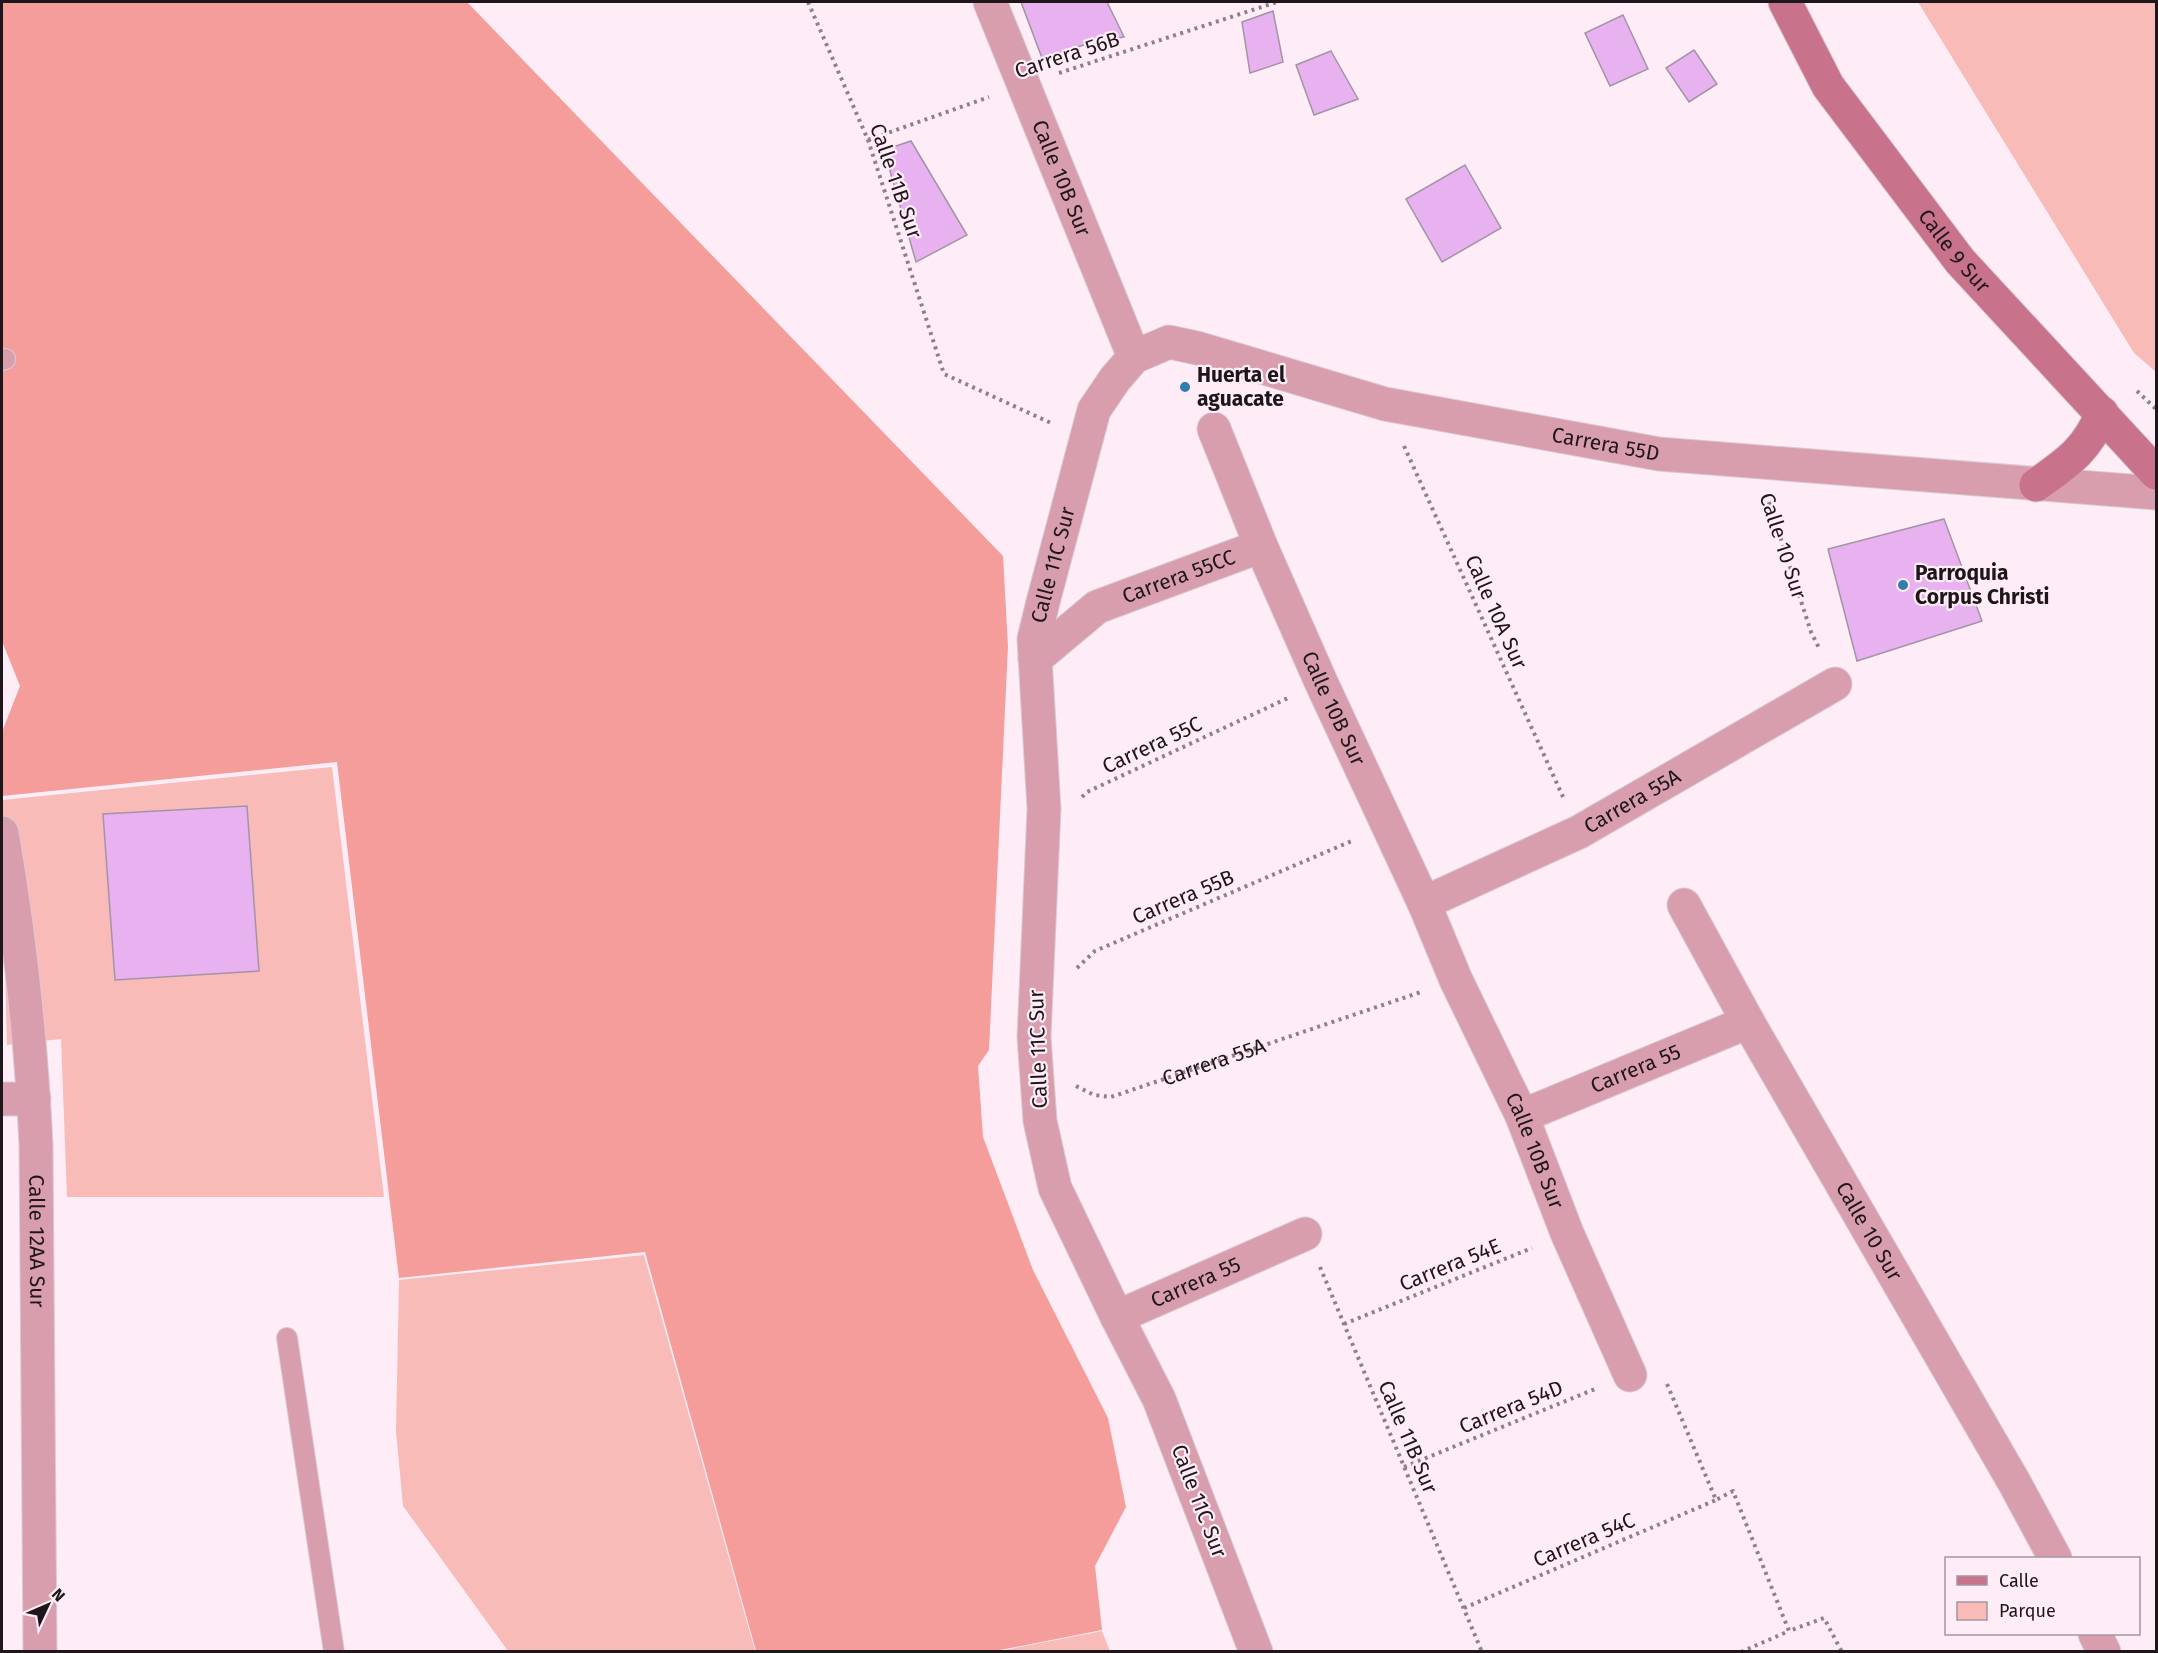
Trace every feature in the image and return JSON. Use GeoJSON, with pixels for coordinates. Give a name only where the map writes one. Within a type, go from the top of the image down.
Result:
{"type":"FeatureCollection","features":[{"type":"Feature","properties":{"kind":"main road","name":"Calle 9 Sur"},"geometry":{"type":"LineString","coordinates":[[1785,2],[1828,86],[1960,261],[2157,473]]}},
{"type":"Feature","properties":{"kind":"main road"},"geometry":{"type":"LineString","coordinates":[[2036,485],[2083,449],[2095,432],[2102,413]]}},
{"type":"Feature","properties":{"kind":"street","name":"Calle 10B Sur"},"geometry":{"type":"LineString","coordinates":[[990,2],[1022,86],[1134,357]]}},
{"type":"Feature","properties":{"kind":"street","name":"Carrera 55D"},"geometry":{"type":"LineString","coordinates":[[1090,424],[1115,379],[1134,357],[1169,342],[1197,348],[1385,404],[1659,454],[2157,493]]}},
{"type":"Feature","properties":{"kind":"street","name":"Calle 11C Sur"},"geometry":{"type":"LineString","coordinates":[[1090,424],[1034,639],[1044,809],[1034,1016],[1040,1121],[1055,1188],[1159,1399],[1256,1652]]}},
{"type":"Feature","properties":{"kind":"street","name":"Calle 10B Sur"},"geometry":{"type":"LineString","coordinates":[[1214,429],[1261,546],[1321,682],[1424,903],[1456,980],[1522,1116],[1567,1233],[1630,1375]]}},
{"type":"Feature","properties":{"kind":"street","name":"Carrera 55CC"},"geometry":{"type":"LineString","coordinates":[[1035,659],[1097,607],[1261,546]]}},
{"type":"Feature","properties":{"kind":"street","name":"Carrera 55CC"},"geometry":{"type":"LineString","coordinates":[[1043,602],[1097,607]]}},
{"type":"Feature","properties":{"kind":"street","name":"Carrera 55A"},"geometry":{"type":"LineString","coordinates":[[1424,903],[1579,832],[1834,684]]}},
{"type":"Feature","properties":{"kind":"street","name":"Calle 12AA Sur"},"geometry":{"type":"LineString","coordinates":[[2,833],[25,997],[34,1099],[40,1652]]}},
{"type":"Feature","properties":{"kind":"street","name":"Calle 10 Sur"},"geometry":{"type":"LineString","coordinates":[[1684,904],[1748,1022],[2014,1482],[2054,1557]]}},
{"type":"Feature","properties":{"kind":"street","name":"Carrera 55"},"geometry":{"type":"LineString","coordinates":[[1522,1116],[1748,1022]]}},
{"type":"Feature","properties":{"kind":"street"},"geometry":{"type":"LineString","coordinates":[[2,1099],[34,1099]]}},
{"type":"Feature","properties":{"kind":"street","name":"Carrera 55"},"geometry":{"type":"LineString","coordinates":[[1117,1317],[1305,1234]]}},
{"type":"Feature","properties":{"kind":"street"},"geometry":{"type":"LineString","coordinates":[[2096,1635],[2104,1652]]}},
{"type":"Feature","properties":{"kind":"lane"},"geometry":{"type":"LineString","coordinates":[[287,1338],[333,1652]]}},
{"type":"Feature","properties":{"kind":"path","name":"Calle 11B Sur"},"geometry":{"type":"LineString","coordinates":[[808,2],[868,140],[944,374],[1090,424]]}},
{"type":"Feature","properties":{"kind":"path","name":"Carrera 56B"},"geometry":{"type":"LineString","coordinates":[[868,140],[1022,86],[1277,2]]}},
{"type":"Feature","properties":{"kind":"path","name":"Calle 10A Sur"},"geometry":{"type":"LineString","coordinates":[[1385,404],[1579,832]]}},
{"type":"Feature","properties":{"kind":"path","name":"Calle 10 Sur"},"geometry":{"type":"LineString","coordinates":[[1755,461],[1811,632]]}},
{"type":"Feature","properties":{"kind":"path","name":"Carrera 55C"},"geometry":{"type":"LineString","coordinates":[[1079,800],[1087,792],[1321,682]]}},
{"type":"Feature","properties":{"kind":"path","name":"Carrera 55B"},"geometry":{"type":"LineString","coordinates":[[1075,977],[1077,966],[1095,951],[1388,826]]}},
{"type":"Feature","properties":{"kind":"path","name":"Carrera 55A"},"geometry":{"type":"LineString","coordinates":[[1037,1085],[1076,1086],[1094,1095],[1110,1097],[1456,980]]}},
{"type":"Feature","properties":{"kind":"path","name":"Carrera 54E"},"geometry":{"type":"LineString","coordinates":[[1344,1324],[1567,1233]]}},
{"type":"Feature","properties":{"kind":"path","name":"Calle 11B Sur"},"geometry":{"type":"LineString","coordinates":[[1305,1234],[1482,1652]]}},
{"type":"Feature","properties":{"kind":"path"},"geometry":{"type":"LineString","coordinates":[[1630,1375],[1660,1366],[1716,1500],[1733,1491],[1789,1631]]}},
{"type":"Feature","properties":{"kind":"path","name":"Carrera 54D"},"geometry":{"type":"LineString","coordinates":[[1404,1467],[1630,1375]]}},
{"type":"Feature","properties":{"kind":"path","name":"Carrera 54C"},"geometry":{"type":"LineString","coordinates":[[1464,1608],[1716,1500]]}},
{"type":"Feature","properties":{"kind":"path"},"geometry":{"type":"LineString","coordinates":[[1740,1652],[1824,1618],[1842,1652]]}},
{"type":"Feature","properties":{"kind":"green space"},"geometry":{"type":"Polygon","coordinates":[[[1918,2],[2156,2],[2156,372],[2134,353],[1918,2]]]}},
{"type":"Feature","properties":{"kind":"green space"},"geometry":{"type":"Polygon","coordinates":[[[332,767],[384,1197],[67,1197],[61,1039],[7,1045],[5,971],[2,956],[2,800],[332,767]]]}},
{"type":"Feature","properties":{"kind":"green space"},"geometry":{"type":"Polygon","coordinates":[[[644,1255],[755,1651],[508,1651],[403,1506],[396,1431],[399,1280],[644,1255]]]}},
{"type":"Feature","properties":{"kind":"green space"},"geometry":{"type":"Polygon","coordinates":[[[1102,1631],[1110,1651],[1000,1651],[1102,1631]]]}},
{"type":"Feature","properties":{"kind":"shaded area"},"geometry":{"type":"Polygon","coordinates":[[[2,2],[467,2],[1003,556],[1008,646],[989,1050],[978,1066],[983,1137],[1033,1270],[1108,1418],[1126,1507],[1095,1566],[1102,1630],[995,1651],[756,1651],[645,1252],[399,1278],[337,762],[2,796],[2,732],[20,686],[2,641],[2,2]]]}},
{"type":"Feature","properties":{"kind":"building"},"geometry":{"type":"Polygon","coordinates":[[[1021,2],[1107,2],[1124,37],[1084,45],[1042,58],[1021,2]]]}},
{"type":"Feature","properties":{"kind":"building"},"geometry":{"type":"Polygon","coordinates":[[[1273,11],[1283,62],[1250,73],[1242,22],[1273,11]]]}},
{"type":"Feature","properties":{"kind":"building"},"geometry":{"type":"Polygon","coordinates":[[[1623,15],[1648,69],[1610,86],[1585,33],[1623,15]]]}},
{"type":"Feature","properties":{"kind":"building"},"geometry":{"type":"Polygon","coordinates":[[[1694,50],[1717,84],[1689,102],[1666,68],[1694,50]]]}},
{"type":"Feature","properties":{"kind":"building"},"geometry":{"type":"Polygon","coordinates":[[[1331,51],[1358,99],[1314,115],[1296,65],[1331,51]]]}},
{"type":"Feature","properties":{"kind":"building"},"geometry":{"type":"Polygon","coordinates":[[[911,141],[967,235],[916,262],[884,150],[911,141]]]}},
{"type":"Feature","properties":{"kind":"building"},"geometry":{"type":"Polygon","coordinates":[[[1465,165],[1501,228],[1442,262],[1406,199],[1465,165]]]}},
{"type":"Feature","properties":{"kind":"building","name":"Parroquia Corpus Christi"},"geometry":{"type":"Polygon","coordinates":[[[1944,519],[1982,621],[1857,661],[1828,549],[1944,519]]]}},
{"type":"Feature","properties":{"kind":"building"},"geometry":{"type":"Polygon","coordinates":[[[247,806],[259,971],[115,980],[103,814],[247,806]]]}},
{"type":"Feature","properties":{"kind":"place","name":"Huerta el aguacate"},"geometry":{"type":"Point","coordinates":[1185,387]}},
{"type":"Feature","properties":{"kind":"place","name":"Parroquia Corpus Christi"},"geometry":{"type":"Point","coordinates":[1903,585]}}]}
